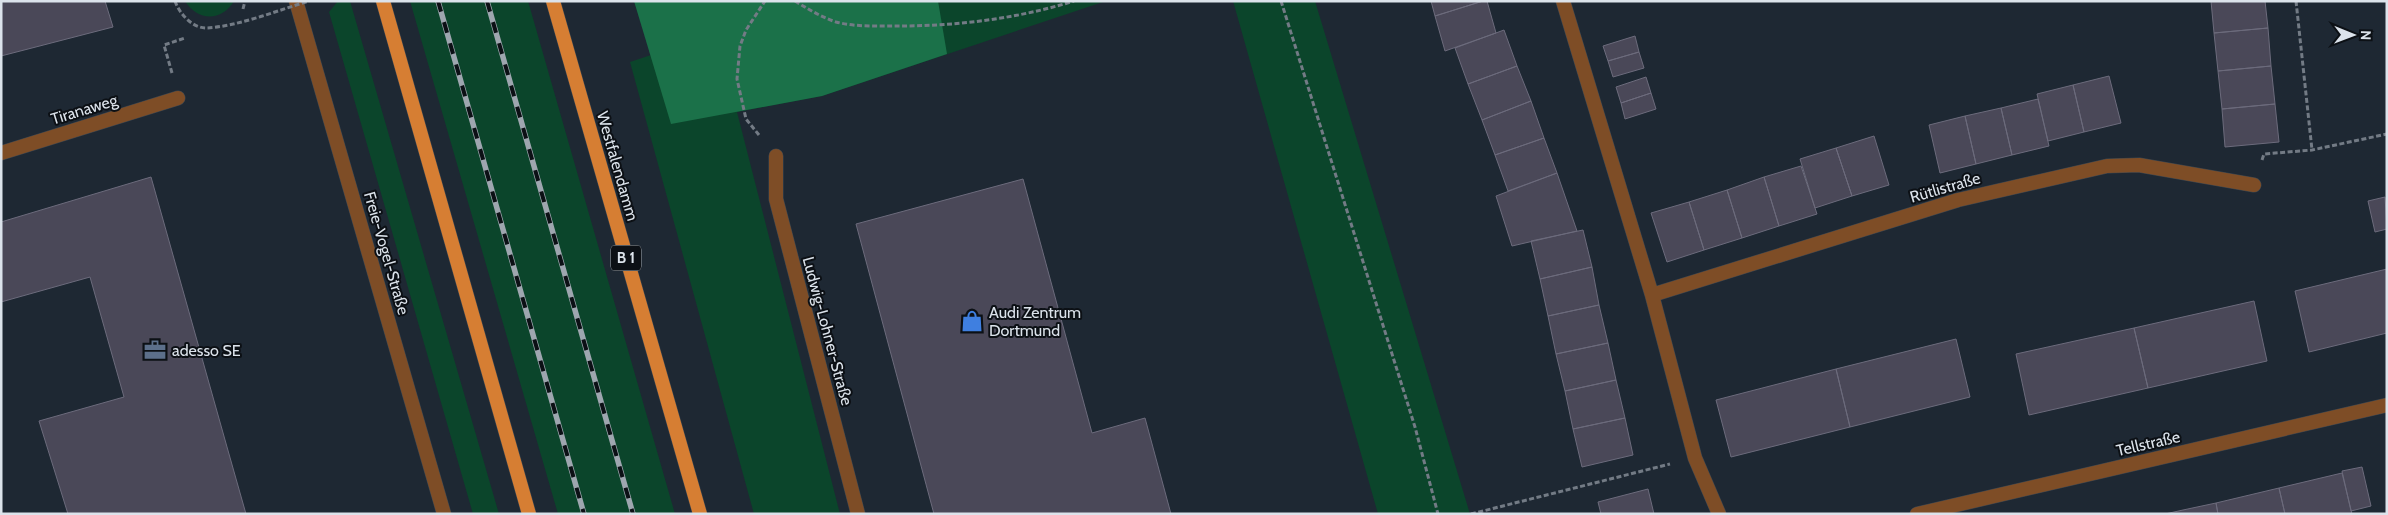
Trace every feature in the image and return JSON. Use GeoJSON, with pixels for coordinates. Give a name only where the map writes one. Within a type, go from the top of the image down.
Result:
{"type":"FeatureCollection","features":[{"type":"Feature","properties":{"kind":"highway"},"geometry":{"type":"LineString","coordinates":[[383,1],[529,514]]}},
{"type":"Feature","properties":{"kind":"highway","name":"Westfalendamm"},"geometry":{"type":"LineString","coordinates":[[553,1],[700,514]]}},
{"type":"Feature","properties":{"kind":"street","name":"Freie-Vogel-Straße"},"geometry":{"type":"LineString","coordinates":[[296,1],[444,514]]}},
{"type":"Feature","properties":{"kind":"street"},"geometry":{"type":"LineString","coordinates":[[1563,1],[1652,295],[1694,458],[1719,514]]}},
{"type":"Feature","properties":{"kind":"street","name":"Tiranaweg"},"geometry":{"type":"LineString","coordinates":[[1,153],[178,98]]}},
{"type":"Feature","properties":{"kind":"street","name":"Ludwig-Lohner-Straße"},"geometry":{"type":"LineString","coordinates":[[776,156],[776,199],[858,514]]}},
{"type":"Feature","properties":{"kind":"street","name":"Rütlistraße"},"geometry":{"type":"LineString","coordinates":[[1652,295],[1958,200],[2107,166],[2139,165],[2254,185]]}},
{"type":"Feature","properties":{"kind":"street","name":"Tellstraße"},"geometry":{"type":"LineString","coordinates":[[1917,514],[2387,405]]}},
{"type":"Feature","properties":{"kind":"path"},"geometry":{"type":"LineString","coordinates":[[175,1],[178,9],[186,19],[204,28],[231,23],[308,1]]}},
{"type":"Feature","properties":{"kind":"path"},"geometry":{"type":"LineString","coordinates":[[243,9],[245,1]]}},
{"type":"Feature","properties":{"kind":"path"},"geometry":{"type":"LineString","coordinates":[[765,1],[746,30],[740,46],[737,79],[746,119],[776,156]]}},
{"type":"Feature","properties":{"kind":"path"},"geometry":{"type":"LineString","coordinates":[[795,1],[837,22],[889,26],[974,23],[1036,12],[1074,1]]}},
{"type":"Feature","properties":{"kind":"path"},"geometry":{"type":"LineString","coordinates":[[1282,1],[1415,427],[1438,514]]}},
{"type":"Feature","properties":{"kind":"path"},"geometry":{"type":"LineString","coordinates":[[2296,1],[2312,150]]}},
{"type":"Feature","properties":{"kind":"path"},"geometry":{"type":"LineString","coordinates":[[178,98],[164,45],[186,38]]}},
{"type":"Feature","properties":{"kind":"path"},"geometry":{"type":"LineString","coordinates":[[2254,185],[2264,154],[2312,150],[2387,134]]}},
{"type":"Feature","properties":{"kind":"path"},"geometry":{"type":"LineString","coordinates":[[1471,514],[1670,464]]}},
{"type":"Feature","properties":{"kind":"green space"},"geometry":{"type":"Polygon","coordinates":[[[185,1],[234,1],[223,13],[210,16],[196,12],[185,1]]]}},
{"type":"Feature","properties":{"kind":"green space"},"geometry":{"type":"Polygon","coordinates":[[[338,1],[350,1],[499,514],[473,514],[329,12],[338,1]]]}},
{"type":"Feature","properties":{"kind":"green space"},"geometry":{"type":"Polygon","coordinates":[[[410,1],[528,1],[675,514],[558,514],[410,1]]]}},
{"type":"Feature","properties":{"kind":"green space"},"geometry":{"type":"Polygon","coordinates":[[[634,1],[1106,1],[822,96],[737,112],[840,514],[754,514],[630,62],[651,55],[634,1]]]}},
{"type":"Feature","properties":{"kind":"green space"},"geometry":{"type":"Polygon","coordinates":[[[634,1],[938,1],[947,54],[822,96],[671,124],[634,1]]]}},
{"type":"Feature","properties":{"kind":"green space"},"geometry":{"type":"Polygon","coordinates":[[[1233,1],[1315,1],[1470,514],[1378,514],[1233,1]]]}},
{"type":"Feature","properties":{"kind":"building"},"geometry":{"type":"Polygon","coordinates":[[[1,1],[105,1],[113,27],[1,56],[1,1]]]}},
{"type":"Feature","properties":{"kind":"building"},"geometry":{"type":"Polygon","coordinates":[[[1431,1],[1483,1],[1435,16],[1431,1]]]}},
{"type":"Feature","properties":{"kind":"building"},"geometry":{"type":"Polygon","coordinates":[[[1487,1],[1496,33],[1445,51],[1435,16],[1487,1]]]}},
{"type":"Feature","properties":{"kind":"building"},"geometry":{"type":"Polygon","coordinates":[[[2211,1],[2265,1],[2268,28],[2214,33],[2211,1]]]}},
{"type":"Feature","properties":{"kind":"building"},"geometry":{"type":"Polygon","coordinates":[[[2268,28],[2271,66],[2218,71],[2214,33],[2268,28]]]}},
{"type":"Feature","properties":{"kind":"building"},"geometry":{"type":"Polygon","coordinates":[[[1504,30],[1517,66],[1468,84],[1455,48],[1504,30]]]}},
{"type":"Feature","properties":{"kind":"building"},"geometry":{"type":"Polygon","coordinates":[[[1635,36],[1639,52],[1608,61],[1603,46],[1635,36]]]}},
{"type":"Feature","properties":{"kind":"building"},"geometry":{"type":"Polygon","coordinates":[[[1639,52],[1644,68],[1613,77],[1608,61],[1639,52]]]}},
{"type":"Feature","properties":{"kind":"building"},"geometry":{"type":"Polygon","coordinates":[[[1517,66],[1531,101],[1482,120],[1468,84],[1517,66]]]}},
{"type":"Feature","properties":{"kind":"building"},"geometry":{"type":"Polygon","coordinates":[[[2271,66],[2275,104],[2222,109],[2218,71],[2271,66]]]}},
{"type":"Feature","properties":{"kind":"building"},"geometry":{"type":"Polygon","coordinates":[[[2109,76],[2121,123],[2084,132],[2073,85],[2109,76]]]}},
{"type":"Feature","properties":{"kind":"building"},"geometry":{"type":"Polygon","coordinates":[[[1646,77],[1651,93],[1621,103],[1616,87],[1646,77]]]}},
{"type":"Feature","properties":{"kind":"building"},"geometry":{"type":"Polygon","coordinates":[[[2073,85],[2084,132],[2048,141],[2037,94],[2073,85]]]}},
{"type":"Feature","properties":{"kind":"building"},"geometry":{"type":"Polygon","coordinates":[[[1651,93],[1656,109],[1625,119],[1621,103],[1651,93]]]}},
{"type":"Feature","properties":{"kind":"building"},"geometry":{"type":"Polygon","coordinates":[[[2038,99],[2049,146],[2012,155],[2001,108],[2038,99]]]}},
{"type":"Feature","properties":{"kind":"building"},"geometry":{"type":"Polygon","coordinates":[[[1531,101],[1544,138],[1495,155],[1482,120],[1531,101]]]}},
{"type":"Feature","properties":{"kind":"building"},"geometry":{"type":"Polygon","coordinates":[[[2275,104],[2279,142],[2225,147],[2222,109],[2275,104]]]}},
{"type":"Feature","properties":{"kind":"building"},"geometry":{"type":"Polygon","coordinates":[[[2001,108],[2012,155],[1976,164],[1965,116],[2001,108]]]}},
{"type":"Feature","properties":{"kind":"building"},"geometry":{"type":"Polygon","coordinates":[[[1965,116],[1976,164],[1940,173],[1929,125],[1965,116]]]}},
{"type":"Feature","properties":{"kind":"building"},"geometry":{"type":"Polygon","coordinates":[[[1874,136],[1889,185],[1852,196],[1836,148],[1874,136]]]}},
{"type":"Feature","properties":{"kind":"building"},"geometry":{"type":"Polygon","coordinates":[[[1544,138],[1557,173],[1508,191],[1495,155],[1544,138]]]}},
{"type":"Feature","properties":{"kind":"building"},"geometry":{"type":"Polygon","coordinates":[[[1836,148],[1852,196],[1815,208],[1800,159],[1836,148]]]}},
{"type":"Feature","properties":{"kind":"building"},"geometry":{"type":"Polygon","coordinates":[[[1801,166],[1817,214],[1779,226],[1764,177],[1801,166]]]}},
{"type":"Feature","properties":{"kind":"building"},"geometry":{"type":"Polygon","coordinates":[[[1557,173],[1577,231],[1512,246],[1496,196],[1557,173]]]}},
{"type":"Feature","properties":{"kind":"building","name":"adesso SE"},"geometry":{"type":"Polygon","coordinates":[[[151,177],[246,514],[68,514],[39,421],[124,397],[90,277],[1,302],[1,222],[151,177]]]}},
{"type":"Feature","properties":{"kind":"building"},"geometry":{"type":"Polygon","coordinates":[[[1764,177],[1779,226],[1742,238],[1727,190],[1764,177]]]}},
{"type":"Feature","properties":{"kind":"building","name":"Audi Zentrum Dortmund"},"geometry":{"type":"Polygon","coordinates":[[[1023,179],[1092,433],[1145,418],[1171,514],[934,514],[856,224],[1023,179]]]}},
{"type":"Feature","properties":{"kind":"building"},"geometry":{"type":"Polygon","coordinates":[[[1727,190],[1742,238],[1704,250],[1689,202],[1727,190]]]}},
{"type":"Feature","properties":{"kind":"building"},"geometry":{"type":"Polygon","coordinates":[[[2385,197],[2387,229],[2375,232],[2368,201],[2385,197]]]}},
{"type":"Feature","properties":{"kind":"building"},"geometry":{"type":"Polygon","coordinates":[[[1689,202],[1704,250],[1667,262],[1651,213],[1689,202]]]}},
{"type":"Feature","properties":{"kind":"building"},"geometry":{"type":"Polygon","coordinates":[[[1583,230],[1592,267],[1540,279],[1531,241],[1583,230]]]}},
{"type":"Feature","properties":{"kind":"building"},"geometry":{"type":"Polygon","coordinates":[[[1592,267],[1599,305],[1548,316],[1540,279],[1592,267]]]}},
{"type":"Feature","properties":{"kind":"building"},"geometry":{"type":"Polygon","coordinates":[[[2387,269],[2387,333],[2309,352],[2295,291],[2387,269]]]}},
{"type":"Feature","properties":{"kind":"building"},"geometry":{"type":"Polygon","coordinates":[[[2254,301],[2267,361],[2148,388],[2134,328],[2254,301]]]}},
{"type":"Feature","properties":{"kind":"building"},"geometry":{"type":"Polygon","coordinates":[[[1599,305],[1608,343],[1556,354],[1548,316],[1599,305]]]}},
{"type":"Feature","properties":{"kind":"building"},"geometry":{"type":"Polygon","coordinates":[[[2134,328],[2148,388],[2029,415],[2016,354],[2134,328]]]}},
{"type":"Feature","properties":{"kind":"building"},"geometry":{"type":"Polygon","coordinates":[[[1956,339],[1970,397],[1850,427],[1836,369],[1956,339]]]}},
{"type":"Feature","properties":{"kind":"building"},"geometry":{"type":"Polygon","coordinates":[[[1608,343],[1616,380],[1565,391],[1556,354],[1608,343]]]}},
{"type":"Feature","properties":{"kind":"building"},"geometry":{"type":"Polygon","coordinates":[[[1836,369],[1850,427],[1731,457],[1716,400],[1836,369]]]}},
{"type":"Feature","properties":{"kind":"building"},"geometry":{"type":"Polygon","coordinates":[[[1616,380],[1625,418],[1573,429],[1565,391],[1616,380]]]}},
{"type":"Feature","properties":{"kind":"building"},"geometry":{"type":"Polygon","coordinates":[[[1625,418],[1633,455],[1582,467],[1573,429],[1625,418]]]}},
{"type":"Feature","properties":{"kind":"building"},"geometry":{"type":"Polygon","coordinates":[[[2362,467],[2371,506],[2351,511],[2342,471],[2362,467]]]}},
{"type":"Feature","properties":{"kind":"building"},"geometry":{"type":"Polygon","coordinates":[[[2342,473],[2352,514],[2285,514],[2279,488],[2342,473]]]}},
{"type":"Feature","properties":{"kind":"building"},"geometry":{"type":"Polygon","coordinates":[[[2279,488],[2285,514],[2218,514],[2216,503],[2279,488]]]}},
{"type":"Feature","properties":{"kind":"building"},"geometry":{"type":"Polygon","coordinates":[[[1648,489],[1654,514],[1601,514],[1598,502],[1648,489]]]}},
{"type":"Feature","properties":{"kind":"building"},"geometry":{"type":"Polygon","coordinates":[[[2216,503],[2218,514],[2165,514],[2183,510],[2216,503]]]}},
{"type":"Feature","properties":{"kind":"railway"},"geometry":{"type":"LineString","coordinates":[[438,1],[584,514]]}},
{"type":"Feature","properties":{"kind":"railway"},"geometry":{"type":"LineString","coordinates":[[487,1],[633,514]]}},
{"type":"Feature","properties":{"kind":"place","name":"Audi Zentrum Dortmund"},"geometry":{"type":"Point","coordinates":[972,321]}},
{"type":"Feature","properties":{"kind":"place","name":"adesso SE"},"geometry":{"type":"Point","coordinates":[155,350]}}]}
